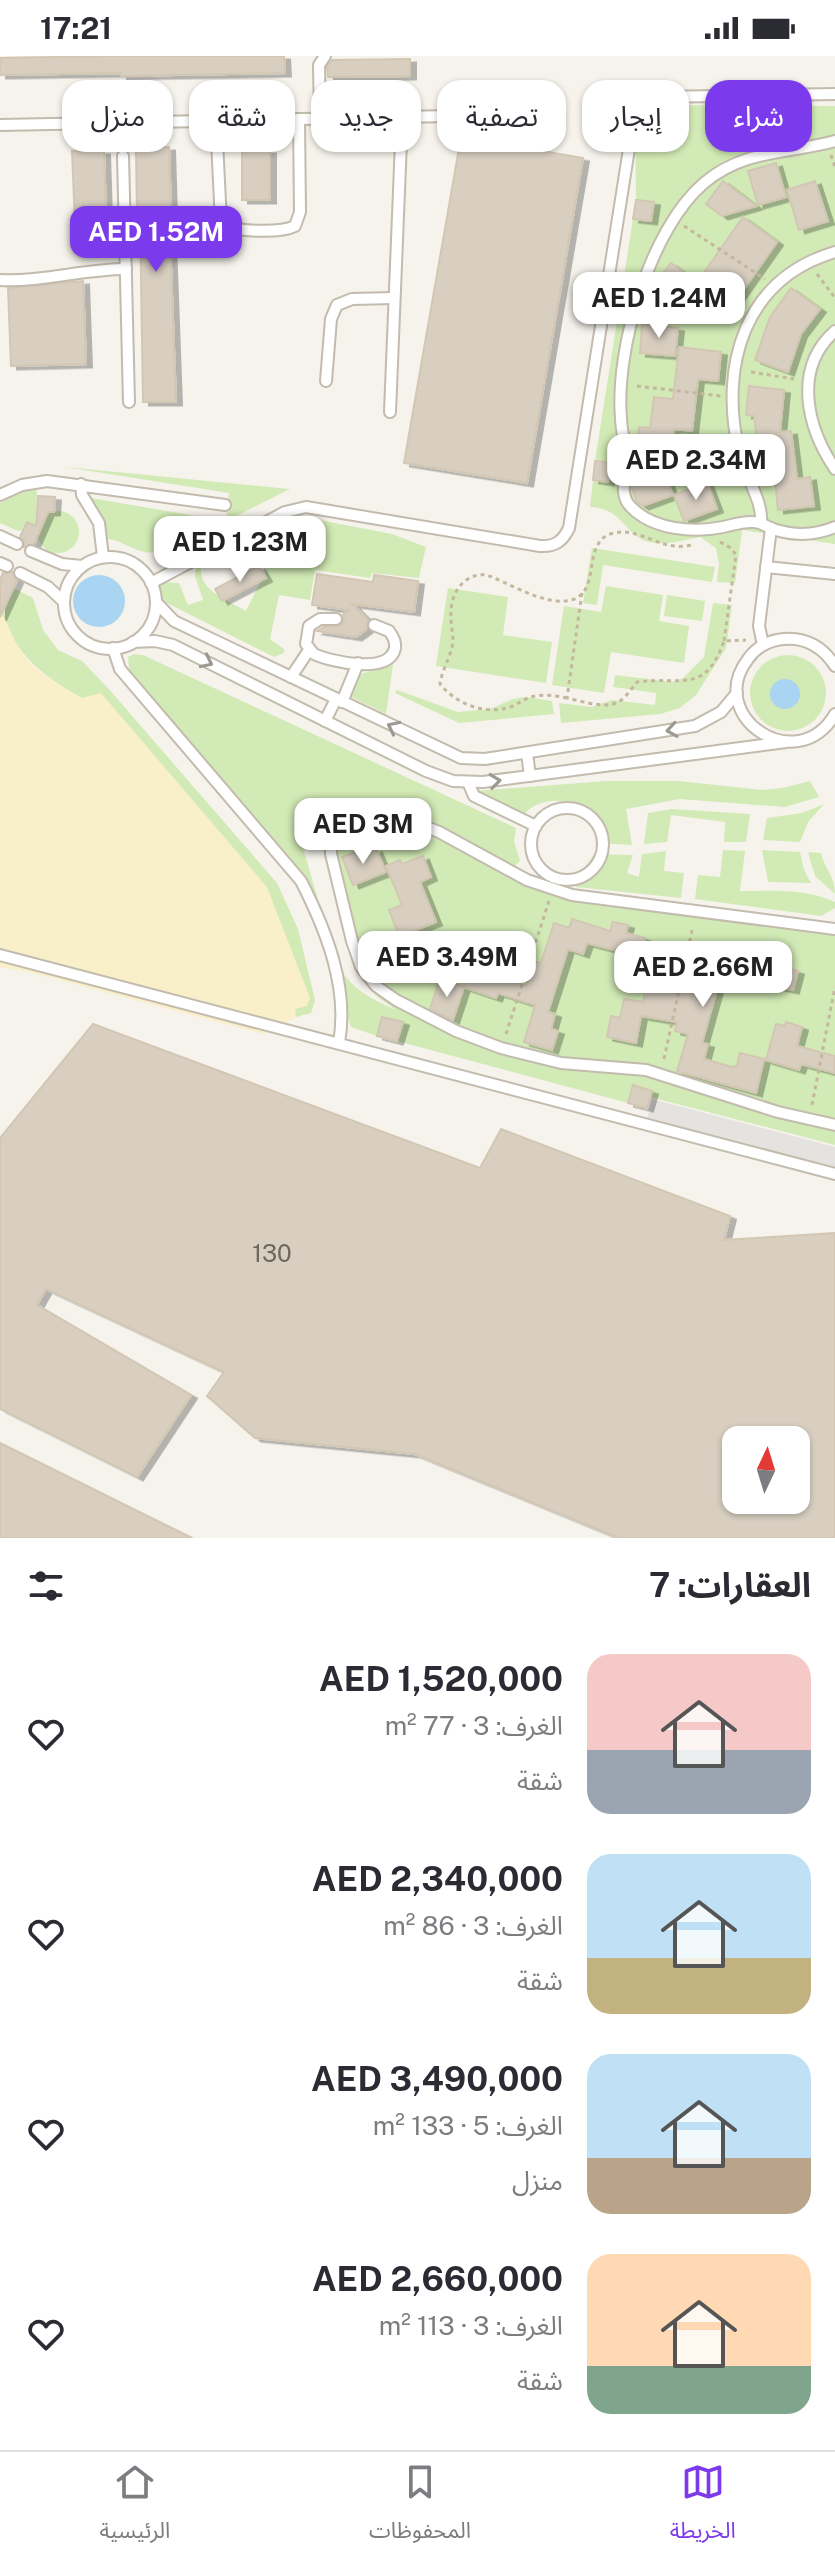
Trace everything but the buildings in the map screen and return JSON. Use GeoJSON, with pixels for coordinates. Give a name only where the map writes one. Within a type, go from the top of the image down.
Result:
{"type":"FeatureCollection","features":[{"type":"Feature","properties":{"kind":"lane"},"geometry":{"type":"LineString","coordinates":[[319,80],[319,65],[325,56]]}},
{"type":"Feature","properties":{"kind":"lane"},"geometry":{"type":"LineString","coordinates":[[151,583],[285,512],[306,507],[540,546],[548,547],[561,541],[569,528],[635,111],[647,100],[656,97],[835,94]]}},
{"type":"Feature","properties":{"kind":"lane"},"geometry":{"type":"LineString","coordinates":[[295,119],[311,118]]}},
{"type":"Feature","properties":{"kind":"lane"},"geometry":{"type":"LineString","coordinates":[[218,152],[221,222],[234,229],[286,230],[295,226],[300,212],[299,119]]}},
{"type":"Feature","properties":{"kind":"lane"},"geometry":{"type":"LineString","coordinates":[[0,125],[189,122]]}},
{"type":"Feature","properties":{"kind":"lane"},"geometry":{"type":"LineString","coordinates":[[835,141],[808,148],[773,151],[738,162],[706,181],[693,193],[674,219],[648,270],[634,311],[621,384],[620,417],[626,455],[624,488],[631,507],[655,522],[683,529],[713,529],[747,522],[808,534],[835,527]]}},
{"type":"Feature","properties":{"kind":"lane"},"geometry":{"type":"LineString","coordinates":[[390,412],[400,152]]}},
{"type":"Feature","properties":{"kind":"lane"},"geometry":{"type":"LineString","coordinates":[[123,156],[129,402]]}},
{"type":"Feature","properties":{"kind":"lane"},"geometry":{"type":"LineString","coordinates":[[762,642],[759,626],[766,567],[766,526],[740,455],[733,397],[735,369],[744,330],[761,300],[774,285],[808,261],[835,252]]}},
{"type":"Feature","properties":{"kind":"lane"},"geometry":{"type":"LineString","coordinates":[[0,280],[126,269]]}},
{"type":"Feature","properties":{"kind":"lane"},"geometry":{"type":"LineString","coordinates":[[326,381],[331,319],[337,305],[352,299],[394,298]]}},
{"type":"Feature","properties":{"kind":"lane"},"geometry":{"type":"LineString","coordinates":[[835,331],[817,350],[807,382],[812,417],[835,469]]}},
{"type":"Feature","properties":{"kind":"lane"},"geometry":{"type":"LineString","coordinates":[[0,495],[35,482],[81,484],[225,505]]}},
{"type":"Feature","properties":{"kind":"lane"},"geometry":{"type":"LineString","coordinates":[[81,484],[82,495],[99,523],[103,557]]}},
{"type":"Feature","properties":{"kind":"lane"},"geometry":{"type":"LineString","coordinates":[[0,536],[17,544]]}},
{"type":"Feature","properties":{"kind":"lane"},"geometry":{"type":"LineString","coordinates":[[31,551],[62,564],[82,566],[103,557],[127,560],[138,566],[151,583],[156,602],[174,621],[461,758],[485,759],[695,726],[721,712],[737,693]]}},
{"type":"Feature","properties":{"kind":"lane"},"geometry":{"type":"LineString","coordinates":[[82,566],[67,586],[64,602],[70,626],[88,643],[113,648],[133,642],[155,641],[173,645],[426,771],[453,781],[530,776],[796,742],[816,735],[835,714]]}},
{"type":"Feature","properties":{"kind":"lane"},"geometry":{"type":"LineString","coordinates":[[766,567],[835,574]]}},
{"type":"Feature","properties":{"kind":"lane"},"geometry":{"type":"LineString","coordinates":[[20,573],[48,587],[64,602]]}},
{"type":"Feature","properties":{"kind":"lane"},"geometry":{"type":"LineString","coordinates":[[133,642],[148,629],[156,602]]}},
{"type":"Feature","properties":{"kind":"lane"},"geometry":{"type":"LineString","coordinates":[[336,619],[320,619],[309,626],[305,638],[309,650],[320,657],[376,665],[388,660],[393,655],[393,636],[383,627],[374,625]]}},
{"type":"Feature","properties":{"kind":"lane"},"geometry":{"type":"LineString","coordinates":[[786,742],[758,732],[747,721],[737,693],[740,670],[762,642],[797,639],[831,650],[835,666]]}},
{"type":"Feature","properties":{"kind":"lane"},"geometry":{"type":"LineString","coordinates":[[113,648],[120,669],[301,881],[313,904],[339,981],[343,1017],[339,1043]]}},
{"type":"Feature","properties":{"kind":"lane"},"geometry":{"type":"LineString","coordinates":[[291,677],[309,650]]}},
{"type":"Feature","properties":{"kind":"lane"},"geometry":{"type":"LineString","coordinates":[[325,721],[358,663]]}},
{"type":"Feature","properties":{"kind":"lane"},"geometry":{"type":"LineString","coordinates":[[527,753],[530,776]]}},
{"type":"Feature","properties":{"kind":"lane"},"geometry":{"type":"LineString","coordinates":[[468,782],[474,796],[536,826]]}},
{"type":"Feature","properties":{"kind":"lane"},"geometry":{"type":"LineString","coordinates":[[576,809],[586,814],[601,832],[602,854],[589,873],[579,879],[554,884],[532,857],[531,836],[536,826],[553,811],[576,809]]}},
{"type":"Feature","properties":{"kind":"lane"},"geometry":{"type":"LineString","coordinates":[[835,929],[572,895],[554,884],[506,870],[439,832],[381,810],[354,812],[339,822],[331,837],[331,854],[361,967],[368,978],[396,1000],[456,1031],[501,1048],[561,1063],[631,1068],[661,1074],[809,1120],[835,1125]]}},
{"type":"Feature","properties":{"kind":"lane"},"geometry":{"type":"LineString","coordinates":[[0,955],[835,1174]]}},
{"type":"Feature","properties":{"kind":"path"},"geometry":{"type":"LineString","coordinates":[[674,219],[774,285]]}},
{"type":"Feature","properties":{"kind":"path"},"geometry":{"type":"LineString","coordinates":[[808,261],[835,298]]}},
{"type":"Feature","properties":{"kind":"path"},"geometry":{"type":"LineString","coordinates":[[735,369],[807,382]]}},
{"type":"Feature","properties":{"kind":"path"},"geometry":{"type":"LineString","coordinates":[[621,384],[733,397]]}},
{"type":"Feature","properties":{"kind":"path"},"geometry":{"type":"LineString","coordinates":[[567,698],[582,593],[591,578],[596,545],[614,533],[630,532],[675,547],[703,544]]}},
{"type":"Feature","properties":{"kind":"path"},"geometry":{"type":"LineString","coordinates":[[582,593],[561,601],[487,575],[477,574],[468,578],[460,585],[451,607],[453,642],[441,671],[440,684],[446,692],[473,708],[499,710],[538,695],[613,704],[621,701],[637,682],[675,682],[697,678],[716,664],[724,641],[736,555],[722,542],[711,542]]}},
{"type":"Feature","properties":{"kind":"path"},"geometry":{"type":"LineString","coordinates":[[724,641],[762,642]]}},
{"type":"Feature","properties":{"kind":"path"},"geometry":{"type":"LineString","coordinates":[[501,1048],[554,884]]}},
{"type":"Feature","properties":{"kind":"path"},"geometry":{"type":"LineString","coordinates":[[661,1074],[697,911]]}},
{"type":"Feature","properties":{"kind":"path"},"geometry":{"type":"LineString","coordinates":[[809,1120],[835,987]]}},
{"type":"Feature","properties":{"kind":"green space"},"geometry":{"type":"Polygon","coordinates":[[[689,105],[705,105],[705,152],[812,152],[812,106],[835,106],[835,544],[742,530],[735,583],[717,582],[719,564],[716,548],[700,537],[668,543],[649,542],[634,534],[610,512],[590,507],[593,480],[608,482],[611,464],[595,461],[633,219],[651,221],[654,203],[636,200],[635,152],[689,152],[689,105]]]}},
{"type":"Feature","properties":{"kind":"green space"},"geometry":{"type":"Polygon","coordinates":[[[65,467],[290,489],[226,521],[229,493],[65,467]]]}},
{"type":"Feature","properties":{"kind":"green space"},"geometry":{"type":"Polygon","coordinates":[[[37,490],[35,527],[18,531],[0,523],[0,503],[16,492],[37,490]]]}},
{"type":"Feature","properties":{"kind":"green space"},"geometry":{"type":"Polygon","coordinates":[[[91,498],[219,520],[171,546],[144,552],[102,538],[91,498]]]}},
{"type":"Feature","properties":{"kind":"green space"},"geometry":{"type":"Polygon","coordinates":[[[58,511],[73,517],[79,532],[73,547],[58,553],[43,547],[37,532],[43,517],[58,511]]]}},
{"type":"Feature","properties":{"kind":"green space"},"geometry":{"type":"Polygon","coordinates":[[[292,514],[286,525],[201,566],[204,582],[223,599],[246,611],[293,515],[392,534],[426,547],[419,578],[372,573],[370,578],[315,570],[310,600],[279,595],[270,639],[284,649],[284,653],[274,657],[159,599],[159,586],[163,582],[179,583],[188,605],[203,600],[195,576],[197,563],[292,514]]]}},
{"type":"Feature","properties":{"kind":"green space"},"geometry":{"type":"Polygon","coordinates":[[[592,548],[715,567],[712,582],[603,565],[597,605],[583,603],[592,548]]]}},
{"type":"Feature","properties":{"kind":"green space"},"geometry":{"type":"Polygon","coordinates":[[[0,581],[33,598],[43,630],[58,650],[82,661],[107,687],[277,883],[298,929],[315,1000],[311,1013],[296,1017],[294,1009],[82,698],[55,682],[23,653],[1,613],[0,581]]]}},
{"type":"Feature","properties":{"kind":"green space"},"geometry":{"type":"Polygon","coordinates":[[[606,586],[663,595],[659,621],[689,626],[684,663],[611,652],[604,693],[552,685],[564,606],[601,612],[606,586]]]}},
{"type":"Feature","properties":{"kind":"green space"},"geometry":{"type":"Polygon","coordinates":[[[448,588],[508,597],[503,635],[552,642],[546,683],[436,666],[448,588]]]}},
{"type":"Feature","properties":{"kind":"green space"},"geometry":{"type":"Polygon","coordinates":[[[667,595],[705,601],[702,621],[664,616],[667,595]]]}},
{"type":"Feature","properties":{"kind":"green space"},"geometry":{"type":"Polygon","coordinates":[[[713,603],[732,605],[726,648],[696,695],[680,708],[660,714],[561,723],[559,703],[592,707],[612,700],[655,705],[656,693],[613,687],[615,675],[672,682],[683,678],[704,657],[713,603]]]}},
{"type":"Feature","properties":{"kind":"green space"},"geometry":{"type":"Polygon","coordinates":[[[387,648],[395,650],[386,714],[347,695],[350,678],[376,669],[387,648]]]}},
{"type":"Feature","properties":{"kind":"green space"},"geometry":{"type":"Polygon","coordinates":[[[143,655],[516,828],[514,841],[520,861],[514,867],[403,813],[358,800],[331,800],[313,811],[305,822],[299,834],[336,962],[362,992],[396,1010],[375,995],[374,980],[363,962],[332,858],[338,816],[342,810],[401,825],[512,872],[570,892],[835,926],[835,1145],[650,1097],[652,1091],[633,1085],[628,1103],[397,1041],[402,1023],[383,1017],[377,1036],[351,1027],[298,876],[129,669],[128,657],[143,655]]]}},
{"type":"Feature","properties":{"kind":"green space"},"geometry":{"type":"Polygon","coordinates":[[[788,655],[802,658],[815,666],[823,679],[826,693],[823,707],[815,720],[802,728],[788,731],[774,728],[761,720],[753,707],[750,693],[753,679],[761,666],[774,658],[788,655]]]}},
{"type":"Feature","properties":{"kind":"green space"},"geometry":{"type":"Polygon","coordinates":[[[397,690],[458,712],[490,709],[526,697],[552,701],[554,714],[459,723],[395,693],[397,690]]]}},
{"type":"Feature","properties":{"kind":"green space"},"geometry":{"type":"Polygon","coordinates":[[[606,781],[679,781],[762,790],[810,781],[819,797],[785,807],[680,799],[626,809],[632,845],[596,843],[589,819],[571,804],[548,801],[525,813],[474,791],[606,781]]]}},
{"type":"Feature","properties":{"kind":"green space"},"geometry":{"type":"Polygon","coordinates":[[[824,804],[808,822],[800,842],[763,840],[767,818],[802,813],[824,804]]]}},
{"type":"Feature","properties":{"kind":"green space"},"geometry":{"type":"Polygon","coordinates":[[[672,809],[750,814],[746,842],[724,842],[725,822],[671,815],[667,842],[644,844],[648,813],[672,809]]]}},
{"type":"Feature","properties":{"kind":"green space"},"geometry":{"type":"Polygon","coordinates":[[[723,850],[745,851],[740,891],[812,894],[835,902],[835,908],[821,916],[695,899],[698,875],[720,877],[723,850]]]}},
{"type":"Feature","properties":{"kind":"green space"},"geometry":{"type":"Polygon","coordinates":[[[762,850],[800,852],[811,883],[768,882],[762,850]]]}},
{"type":"Feature","properties":{"kind":"green space"},"geometry":{"type":"Polygon","coordinates":[[[666,851],[664,871],[684,873],[681,898],[576,887],[571,879],[583,871],[594,854],[633,855],[627,873],[639,877],[642,854],[666,851]]]}},
{"type":"Feature","properties":{"kind":"green space"},"geometry":{"type":"Polygon","coordinates":[[[808,852],[821,853],[835,894],[815,876],[808,852]]]}},
{"type":"Feature","properties":{"kind":"sand"},"geometry":{"type":"Polygon","coordinates":[[[0,612],[18,646],[38,670],[82,698],[101,693],[267,887],[310,998],[307,1006],[295,1009],[296,1017],[264,1034],[0,967],[0,612]]]}},
{"type":"Feature","properties":{"kind":"shaded area"},"geometry":{"type":"Polygon","coordinates":[[[652,1099],[835,1147],[835,1168],[647,1119],[652,1099]]]}},
{"type":"Feature","properties":{"kind":"water"},"geometry":{"type":"Polygon","coordinates":[[[99,575],[118,582],[125,601],[118,620],[99,627],[80,620],[73,601],[80,582],[99,575]]]}},
{"type":"Feature","properties":{"kind":"water"},"geometry":{"type":"Polygon","coordinates":[[[785,679],[796,683],[800,694],[796,705],[785,709],[774,705],[770,694],[774,683],[785,679]]]}}]}
